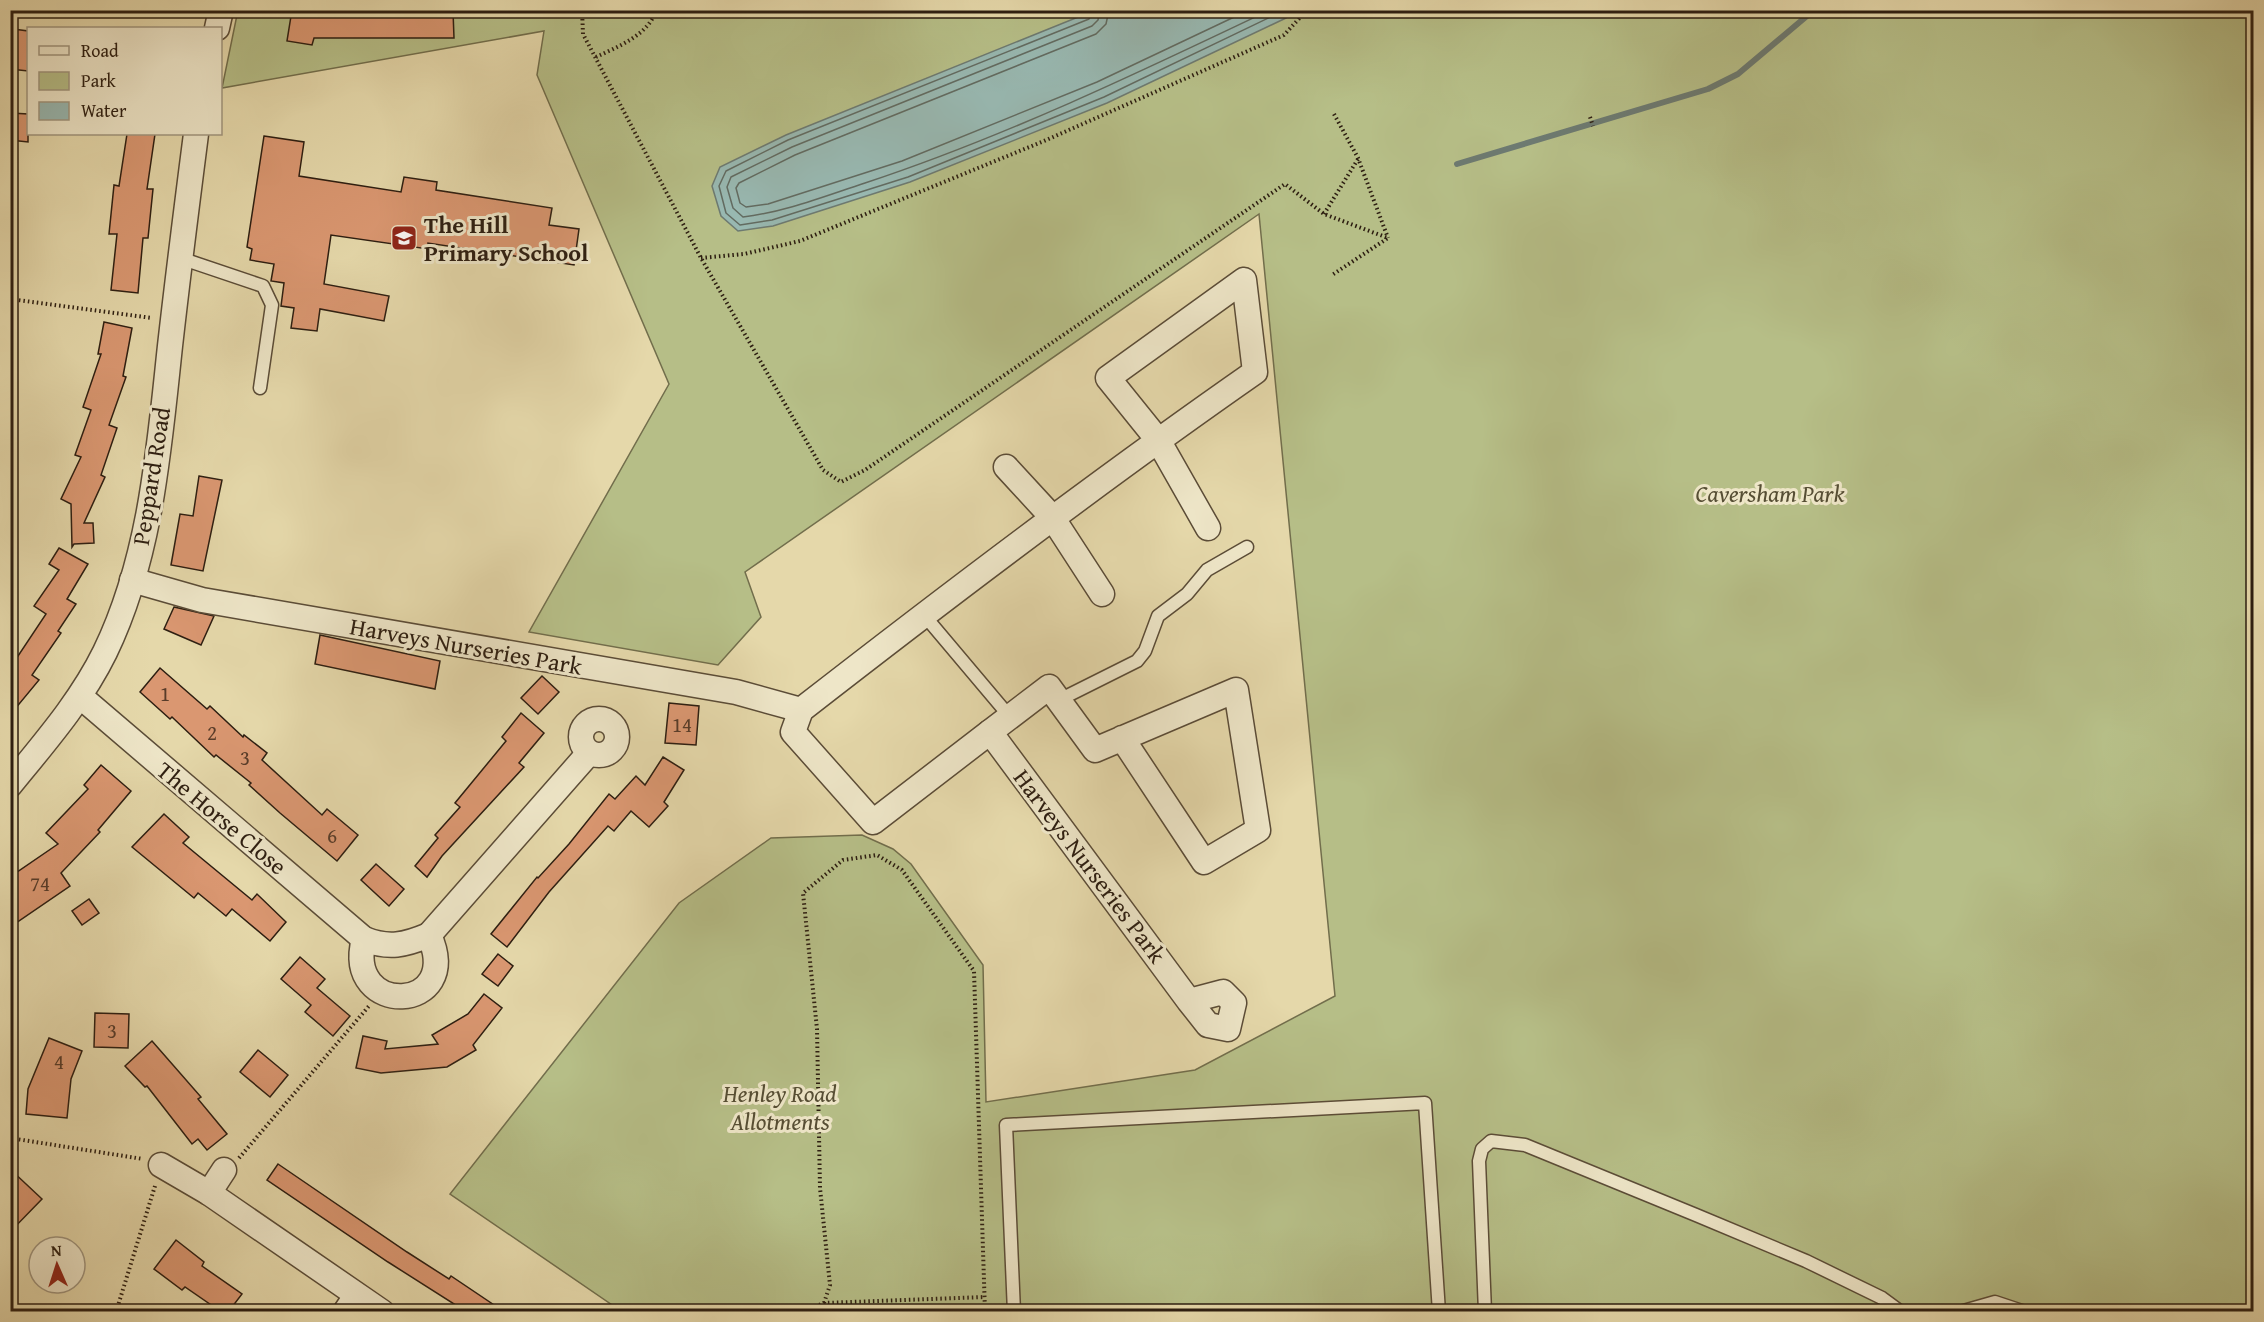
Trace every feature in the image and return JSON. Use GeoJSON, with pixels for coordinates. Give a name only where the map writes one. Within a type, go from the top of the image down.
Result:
{"type":"FeatureCollection","features":[{"type":"Feature","properties":{"kind":"street"},"geometry":{"type":"LineString","coordinates":[[217,27],[221,10]]}},
{"type":"Feature","properties":{"kind":"street","name":"Peppard Road"},"geometry":{"type":"LineString","coordinates":[[10,785],[81,697],[105,650],[132,580],[147,519],[159,446],[196,135]]}},
{"type":"Feature","properties":{"kind":"street"},"geometry":{"type":"LineString","coordinates":[[1122,738],[1204,862],[1258,830],[1236,690],[1122,738],[1095,750],[1049,687],[873,822],[793,732],[801,710],[1052,517],[1158,440],[1255,372],[1244,280],[1108,378],[1158,440],[1208,528]]}},
{"type":"Feature","properties":{"kind":"street"},"geometry":{"type":"LineString","coordinates":[[1006,467],[1052,517],[1102,594]]}},
{"type":"Feature","properties":{"kind":"street","name":"Harveys Nurseries Park"},"geometry":{"type":"LineString","coordinates":[[132,580],[202,600],[736,692],[801,710]]}},
{"type":"Feature","properties":{"kind":"street","name":"The Horse Close"},"geometry":{"type":"LineString","coordinates":[[81,697],[364,939],[396,946],[429,935]]}},
{"type":"Feature","properties":{"kind":"street","name":"Harveys Nurseries Park"},"geometry":{"type":"LineString","coordinates":[[990,732],[1190,1001]]}},
{"type":"Feature","properties":{"kind":"street"},"geometry":{"type":"LineString","coordinates":[[364,939],[360,954],[364,970],[370,983],[381,992],[397,998],[414,996],[428,986],[436,960],[429,935],[589,753]]}},
{"type":"Feature","properties":{"kind":"street"},"geometry":{"type":"LineString","coordinates":[[161,1165],[209,1193],[382,1311]]}},
{"type":"Feature","properties":{"kind":"street"},"geometry":{"type":"LineString","coordinates":[[209,1193],[224,1170]]}},
{"type":"Feature","properties":{"kind":"lane"},"geometry":{"type":"LineString","coordinates":[[180,258],[263,286],[272,305],[260,388]]}},
{"type":"Feature","properties":{"kind":"lane"},"geometry":{"type":"LineString","coordinates":[[1059,700],[1137,660],[1146,651],[1158,616],[1187,594],[1207,570],[1247,547]]}},
{"type":"Feature","properties":{"kind":"lane"},"geometry":{"type":"LineString","coordinates":[[924,615],[1010,717]]}},
{"type":"Feature","properties":{"kind":"lane"},"geometry":{"type":"LineString","coordinates":[[1014,1311],[1006,1125],[1425,1103],[1439,1311]]}},
{"type":"Feature","properties":{"kind":"lane"},"geometry":{"type":"LineString","coordinates":[[1485,1311],[1479,1161],[1482,1149],[1491,1142],[1525,1145],[1696,1215],[1825,1270],[1882,1298],[1901,1311]]}},
{"type":"Feature","properties":{"kind":"lane"},"geometry":{"type":"LineString","coordinates":[[338,1311],[352,1291]]}},
{"type":"Feature","properties":{"kind":"lane"},"geometry":{"type":"LineString","coordinates":[[1960,1311],[1995,1302],[2025,1311]]}},
{"type":"Feature","properties":{"kind":"path"},"geometry":{"type":"LineString","coordinates":[[582,10],[583,34],[701,258],[823,470],[841,482],[865,470],[1286,184],[1324,214],[1388,238]]}},
{"type":"Feature","properties":{"kind":"path"},"geometry":{"type":"LineString","coordinates":[[621,16],[634,10]]}},
{"type":"Feature","properties":{"kind":"path"},"geometry":{"type":"LineString","coordinates":[[596,57],[627,43],[654,19],[656,10]]}},
{"type":"Feature","properties":{"kind":"path"},"geometry":{"type":"LineString","coordinates":[[701,258],[744,254],[800,241],[823,232],[1044,141],[1284,34],[1307,10]]}},
{"type":"Feature","properties":{"kind":"path"},"geometry":{"type":"LineString","coordinates":[[1334,114],[1358,158],[1388,238]]}},
{"type":"Feature","properties":{"kind":"path"},"geometry":{"type":"LineString","coordinates":[[1590,117],[1593,126]]}},
{"type":"Feature","properties":{"kind":"path"},"geometry":{"type":"LineString","coordinates":[[1324,214],[1358,158]]}},
{"type":"Feature","properties":{"kind":"path"},"geometry":{"type":"LineString","coordinates":[[1332,275],[1388,238]]}},
{"type":"Feature","properties":{"kind":"path"},"geometry":{"type":"LineString","coordinates":[[10,298],[173,321]]}},
{"type":"Feature","properties":{"kind":"path"},"geometry":{"type":"LineString","coordinates":[[824,1303],[830,1285],[820,1188],[817,1029],[803,893],[843,860],[877,855],[902,870],[974,971],[985,1311]]}},
{"type":"Feature","properties":{"kind":"path"},"geometry":{"type":"LineString","coordinates":[[224,1170],[241,1156],[381,992]]}},
{"type":"Feature","properties":{"kind":"path"},"geometry":{"type":"LineString","coordinates":[[10,1138],[137,1157],[161,1165],[116,1311]]}},
{"type":"Feature","properties":{"kind":"path"},"geometry":{"type":"LineString","coordinates":[[766,1311],[811,1308],[824,1303],[985,1298]]}},
{"type":"Feature","properties":{"kind":"green space","name":"Caversham Park"},"geometry":{"type":"Polygon","coordinates":[[[238,10],[2253,11],[2253,1311],[621,1311],[450,1194],[679,903],[771,838],[862,835],[893,849],[911,864],[983,965],[986,1102],[1195,1070],[1335,996],[1259,214],[745,572],[761,617],[718,665],[529,632],[669,384],[537,75],[544,31],[222,88],[238,10]]]}},
{"type":"Feature","properties":{"kind":"water"},"geometry":{"type":"Polygon","coordinates":[[[1093,11],[1294,11],[1286,18],[1107,103],[910,182],[773,226],[738,231],[721,216],[712,186],[720,167],[786,135],[1093,11]]]}},
{"type":"Feature","properties":{"kind":"building"},"geometry":{"type":"Polygon","coordinates":[[[292,10],[453,11],[454,38],[314,38],[312,45],[287,41],[292,10]]]}},
{"type":"Feature","properties":{"kind":"building"},"geometry":{"type":"Polygon","coordinates":[[[13,29],[27,31],[27,71],[10,69],[13,29]]]}},
{"type":"Feature","properties":{"kind":"building"},"geometry":{"type":"Polygon","coordinates":[[[10,113],[27,114],[28,142],[10,140],[10,113]]]}},
{"type":"Feature","properties":{"kind":"building"},"geometry":{"type":"Polygon","coordinates":[[[127,135],[155,135],[147,189],[153,189],[148,238],[143,238],[138,293],[111,290],[117,234],[109,234],[114,185],[119,186],[127,135]]]}},
{"type":"Feature","properties":{"kind":"building"},"geometry":{"type":"Polygon","coordinates":[[[264,136],[304,142],[299,176],[401,192],[404,177],[437,182],[436,190],[552,208],[549,225],[579,229],[574,265],[428,243],[428,249],[331,235],[324,284],[389,296],[384,321],[320,309],[317,331],[291,328],[294,308],[281,306],[284,283],[271,281],[274,264],[250,260],[252,249],[247,247],[264,136]]]}},
{"type":"Feature","properties":{"kind":"building"},"geometry":{"type":"Polygon","coordinates":[[[104,322],[132,328],[123,376],[126,377],[109,425],[117,428],[101,475],[105,477],[84,523],[93,523],[94,543],[74,544],[72,547],[71,504],[61,499],[81,457],[75,455],[91,410],[83,407],[101,354],[98,354],[104,322]]]}},
{"type":"Feature","properties":{"kind":"building"},"geometry":{"type":"Polygon","coordinates":[[[199,476],[222,480],[203,571],[171,565],[180,514],[193,516],[199,476]]]}},
{"type":"Feature","properties":{"kind":"building"},"geometry":{"type":"Polygon","coordinates":[[[59,548],[88,564],[67,599],[76,604],[58,631],[61,633],[32,675],[39,680],[10,715],[10,668],[46,614],[34,606],[59,570],[49,564],[59,548]]]}},
{"type":"Feature","properties":{"kind":"building"},"geometry":{"type":"Polygon","coordinates":[[[174,607],[214,616],[201,645],[164,629],[174,607]]]}},
{"type":"Feature","properties":{"kind":"building"},"geometry":{"type":"Polygon","coordinates":[[[320,635],[440,661],[435,689],[315,664],[320,635]]]}},
{"type":"Feature","properties":{"kind":"building"},"geometry":{"type":"Polygon","coordinates":[[[160,668],[207,709],[210,706],[243,737],[244,735],[267,753],[262,760],[322,815],[327,809],[358,835],[337,861],[249,785],[251,783],[216,755],[214,757],[172,717],[170,719],[140,692],[160,668]]]}},
{"type":"Feature","properties":{"kind":"building"},"geometry":{"type":"Polygon","coordinates":[[[542,676],[559,692],[538,714],[521,698],[542,676]]]}},
{"type":"Feature","properties":{"kind":"building"},"geometry":{"type":"Polygon","coordinates":[[[669,703],[699,706],[696,745],[665,743],[669,703]]]}},
{"type":"Feature","properties":{"kind":"building"},"geometry":{"type":"Polygon","coordinates":[[[521,713],[544,733],[519,763],[524,767],[442,856],[427,877],[415,866],[438,838],[435,835],[460,807],[455,803],[506,741],[502,737],[521,713]]]}},
{"type":"Feature","properties":{"kind":"building"},"geometry":{"type":"Polygon","coordinates":[[[663,757],[684,770],[664,802],[668,806],[649,827],[631,811],[614,831],[608,826],[549,892],[507,947],[491,934],[609,794],[615,799],[636,776],[645,785],[663,757]]]}},
{"type":"Feature","properties":{"kind":"building"},"geometry":{"type":"Polygon","coordinates":[[[101,765],[131,791],[98,830],[100,832],[61,873],[70,886],[10,927],[10,877],[58,844],[46,833],[88,789],[84,785],[101,765]]]}},
{"type":"Feature","properties":{"kind":"building"},"geometry":{"type":"Polygon","coordinates":[[[164,814],[189,837],[183,843],[252,900],[257,894],[286,922],[270,941],[232,909],[226,916],[198,893],[194,898],[132,847],[164,814]]]}},
{"type":"Feature","properties":{"kind":"building"},"geometry":{"type":"Polygon","coordinates":[[[376,864],[404,889],[389,906],[361,880],[376,864]]]}},
{"type":"Feature","properties":{"kind":"building"},"geometry":{"type":"Polygon","coordinates":[[[89,899],[99,913],[82,925],[72,911],[89,899]]]}},
{"type":"Feature","properties":{"kind":"building"},"geometry":{"type":"Polygon","coordinates":[[[498,954],[513,966],[498,986],[482,974],[498,954]]]}},
{"type":"Feature","properties":{"kind":"building"},"geometry":{"type":"Polygon","coordinates":[[[300,957],[325,979],[317,988],[350,1016],[333,1036],[305,1012],[311,1005],[281,979],[300,957]]]}},
{"type":"Feature","properties":{"kind":"building"},"geometry":{"type":"Polygon","coordinates":[[[484,994],[502,1008],[473,1045],[476,1050],[447,1067],[381,1073],[356,1068],[363,1036],[387,1041],[385,1049],[438,1044],[432,1035],[468,1014],[484,994]]]}},
{"type":"Feature","properties":{"kind":"building"},"geometry":{"type":"Polygon","coordinates":[[[95,1013],[129,1014],[128,1048],[94,1047],[95,1013]]]}},
{"type":"Feature","properties":{"kind":"building"},"geometry":{"type":"Polygon","coordinates":[[[49,1038],[82,1051],[71,1079],[67,1118],[26,1114],[28,1089],[49,1038]]]}},
{"type":"Feature","properties":{"kind":"building"},"geometry":{"type":"Polygon","coordinates":[[[152,1041],[201,1097],[198,1099],[227,1134],[207,1150],[198,1139],[192,1144],[147,1086],[145,1087],[125,1066],[152,1041]]]}},
{"type":"Feature","properties":{"kind":"building"},"geometry":{"type":"Polygon","coordinates":[[[258,1050],[288,1075],[270,1097],[240,1072],[258,1050]]]}},
{"type":"Feature","properties":{"kind":"building"},"geometry":{"type":"Polygon","coordinates":[[[278,1164],[407,1252],[449,1279],[451,1276],[503,1311],[465,1311],[388,1262],[267,1180],[278,1164]]]}},
{"type":"Feature","properties":{"kind":"building"},"geometry":{"type":"Polygon","coordinates":[[[10,1169],[42,1199],[10,1232],[10,1169]]]}},
{"type":"Feature","properties":{"kind":"building"},"geometry":{"type":"Polygon","coordinates":[[[176,1240],[204,1262],[202,1266],[242,1294],[229,1311],[220,1311],[185,1287],[182,1290],[154,1269],[176,1240]]]}},
{"type":"Feature","properties":{"kind":"waterway"},"geometry":{"type":"LineString","coordinates":[[1457,164],[1708,89],[1738,74],[1814,10]]}},
{"type":"Feature","properties":{"kind":"place","name":"The Hill Primary School"},"geometry":{"type":"Point","coordinates":[404,238]}},
{"type":"Feature","properties":{"kind":"park label","name":"Henley Road Allotments"},"geometry":{"type":"Point","coordinates":[780,1107]}}]}
